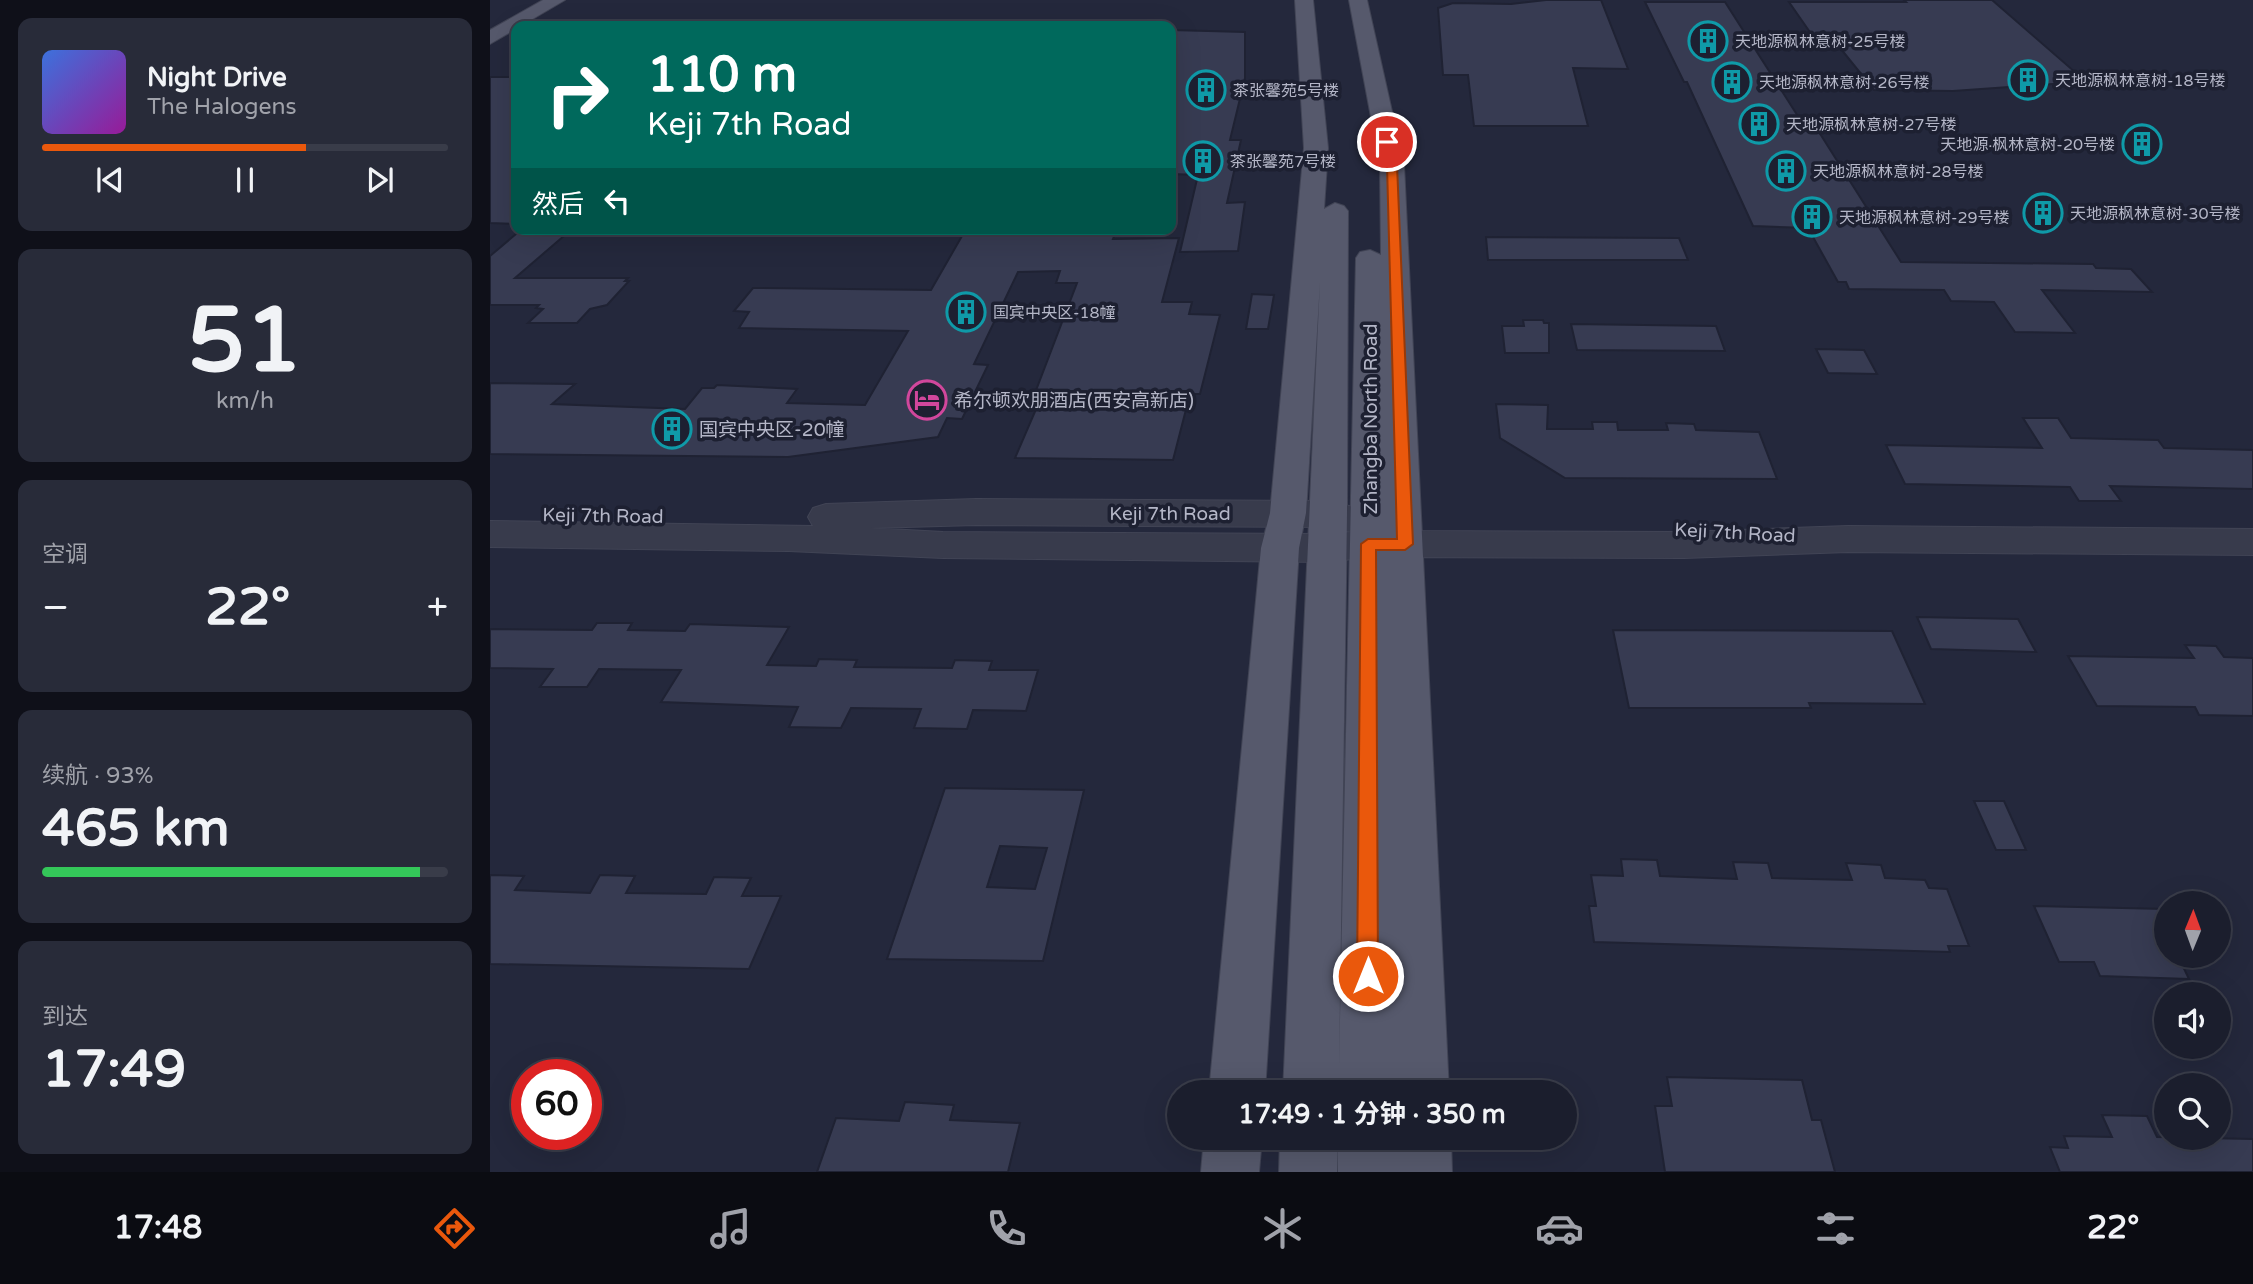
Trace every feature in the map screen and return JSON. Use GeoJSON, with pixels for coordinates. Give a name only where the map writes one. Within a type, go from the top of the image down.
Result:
{"type":"FeatureCollection","features":[{"type":"Feature","properties":{"kind":"main road"},"geometry":{"type":"LineString","coordinates":[[490,23],[530,0]]}},
{"type":"Feature","properties":{"kind":"main road"},"geometry":{"type":"LineString","coordinates":[[520,21],[556,0]]}},
{"type":"Feature","properties":{"kind":"main road"},"geometry":{"type":"LineString","coordinates":[[1238,1080],[1316,148],[1304,0]]}},
{"type":"Feature","properties":{"kind":"main road","name":"Zhangba North Road"},"geometry":{"type":"LineString","coordinates":[[1311,1080],[1336,181],[1319,0]]}},
{"type":"Feature","properties":{"kind":"main road","name":"Zhangba North Road"},"geometry":{"type":"LineString","coordinates":[[1345,0],[1371,163],[1387,534],[1367,1080]]}},
{"type":"Feature","properties":{"kind":"main road"},"geometry":{"type":"LineString","coordinates":[[1358,0],[1392,165],[1387,534],[1420,1080]]}},
{"type":"Feature","properties":{"kind":"main road"},"geometry":{"type":"LineString","coordinates":[[490,38],[511,26]]}},
{"type":"Feature","properties":{"kind":"main road"},"geometry":{"type":"LineString","coordinates":[[1230,1172],[1232,1150]]}},
{"type":"Feature","properties":{"kind":"main road"},"geometry":{"type":"LineString","coordinates":[[1308,1172],[1309,1150]]}},
{"type":"Feature","properties":{"kind":"main road"},"geometry":{"type":"LineString","coordinates":[[1367,1150],[1367,1172]]}},
{"type":"Feature","properties":{"kind":"main road"},"geometry":{"type":"LineString","coordinates":[[1422,1150],[1423,1172]]}},
{"type":"Feature","properties":{"kind":"street","name":"Keji 7th Road"},"geometry":{"type":"LineString","coordinates":[[490,514],[809,517],[976,512],[1284,531]]}},
{"type":"Feature","properties":{"kind":"street","name":"Keji 7th Road"},"geometry":{"type":"LineString","coordinates":[[490,534],[789,538],[943,545],[1284,531],[1684,545],[1848,539],[2253,542]]}},
{"type":"Feature","properties":{"kind":"building"},"geometry":{"type":"Polygon","coordinates":[[[1546,0],[1601,0],[1628,69],[1573,68],[1588,126],[1474,126],[1468,75],[1443,75],[1438,8],[1453,3],[1511,4],[1546,0]]]}},
{"type":"Feature","properties":{"kind":"building"},"geometry":{"type":"Polygon","coordinates":[[[1904,0],[1992,0],[2083,79],[2062,80],[2066,83],[1953,91],[1874,90],[1841,49],[1821,48],[1789,2],[1906,2],[1904,0]]]}},
{"type":"Feature","properties":{"kind":"building"},"geometry":{"type":"Polygon","coordinates":[[[1645,2],[1725,2],[1801,121],[1812,121],[1901,262],[2093,264],[2096,268],[2131,269],[2152,292],[2042,290],[2075,333],[2015,332],[1994,302],[1951,301],[1944,290],[1849,289],[1846,282],[1838,282],[1808,228],[1753,226],[1687,82],[1684,82],[1645,2]]]}},
{"type":"Feature","properties":{"kind":"building"},"geometry":{"type":"Polygon","coordinates":[[[1176,30],[1245,32],[1245,78],[1230,140],[1241,140],[1227,203],[1245,202],[1238,251],[1180,252],[1198,175],[1176,174],[1176,30]]]}},
{"type":"Feature","properties":{"kind":"building"},"geometry":{"type":"Polygon","coordinates":[[[490,77],[511,77],[511,224],[490,223],[490,77]]]}},
{"type":"Feature","properties":{"kind":"building"},"geometry":{"type":"Polygon","coordinates":[[[515,235],[565,235],[515,278],[628,278],[625,281],[629,281],[607,305],[590,309],[577,323],[528,323],[543,309],[536,308],[539,305],[490,305],[490,256],[515,235]]]}},
{"type":"Feature","properties":{"kind":"building"},"geometry":{"type":"Polygon","coordinates":[[[963,235],[1115,235],[1113,239],[1179,238],[1162,302],[1192,302],[1189,314],[1220,315],[1200,394],[1190,394],[1173,460],[1015,458],[1043,393],[1035,393],[1077,283],[1056,283],[1060,271],[1018,272],[974,364],[988,365],[962,419],[947,418],[938,437],[788,457],[490,454],[490,383],[575,384],[552,404],[685,409],[702,388],[714,388],[717,385],[797,389],[787,403],[865,405],[908,331],[739,328],[749,312],[734,311],[753,288],[931,290],[963,235]]]}},
{"type":"Feature","properties":{"kind":"building"},"geometry":{"type":"Polygon","coordinates":[[[1486,237],[1679,238],[1688,260],[1488,260],[1486,237]]]}},
{"type":"Feature","properties":{"kind":"building"},"geometry":{"type":"Polygon","coordinates":[[[1252,294],[1274,295],[1268,329],[1246,329],[1252,294]]]}},
{"type":"Feature","properties":{"kind":"building"},"geometry":{"type":"Polygon","coordinates":[[[1523,320],[1543,320],[1544,323],[1549,323],[1549,353],[1505,353],[1502,326],[1524,326],[1523,320]]]}},
{"type":"Feature","properties":{"kind":"building"},"geometry":{"type":"Polygon","coordinates":[[[1571,324],[1716,326],[1725,351],[1577,350],[1571,324]]]}},
{"type":"Feature","properties":{"kind":"building"},"geometry":{"type":"Polygon","coordinates":[[[1816,349],[1864,350],[1877,374],[1828,373],[1816,349]]]}},
{"type":"Feature","properties":{"kind":"building"},"geometry":{"type":"Polygon","coordinates":[[[1496,404],[1548,405],[1547,429],[1593,429],[1592,422],[1617,422],[1618,430],[1668,430],[1666,423],[1694,424],[1696,430],[1759,432],[1777,479],[1565,478],[1500,438],[1496,404]]]}},
{"type":"Feature","properties":{"kind":"building"},"geometry":{"type":"Polygon","coordinates":[[[2023,418],[2058,418],[2071,438],[2158,440],[2164,448],[2253,450],[2253,489],[2110,486],[2121,501],[2079,501],[2070,487],[1905,484],[1886,445],[2042,448],[2023,418]]]}},
{"type":"Feature","properties":{"kind":"building"},"geometry":{"type":"Polygon","coordinates":[[[1917,617],[2018,619],[2036,652],[1931,649],[1917,617]]]}},
{"type":"Feature","properties":{"kind":"building"},"geometry":{"type":"Polygon","coordinates":[[[597,623],[632,623],[628,630],[685,631],[690,624],[789,627],[767,665],[816,666],[819,659],[857,660],[854,667],[952,668],[955,660],[992,661],[989,670],[1038,670],[1026,711],[973,710],[967,729],[914,728],[921,709],[851,708],[841,728],[789,727],[798,707],[661,702],[681,670],[599,669],[587,687],[540,687],[553,669],[490,668],[490,629],[592,630],[597,623]]]}},
{"type":"Feature","properties":{"kind":"building"},"geometry":{"type":"Polygon","coordinates":[[[1613,630],[1892,631],[1925,704],[1809,703],[1811,708],[1629,708],[1613,630]]]}},
{"type":"Feature","properties":{"kind":"building"},"geometry":{"type":"Polygon","coordinates":[[[2185,645],[2216,646],[2224,657],[2253,658],[2253,716],[2199,715],[2195,707],[2097,706],[2068,656],[2194,658],[2185,645]]]}},
{"type":"Feature","properties":{"kind":"building"},"geometry":{"type":"Polygon","coordinates":[[[945,788],[1084,790],[1043,961],[887,959],[945,788]],[[1000,846],[987,887],[1035,889],[1047,848],[1000,846]]]}},
{"type":"Feature","properties":{"kind":"building"},"geometry":{"type":"Polygon","coordinates":[[[1974,801],[2004,801],[2026,850],[1996,850],[1974,801]]]}},
{"type":"Feature","properties":{"kind":"building"},"geometry":{"type":"Polygon","coordinates":[[[1621,859],[1657,860],[1660,876],[1737,879],[1733,862],[1768,863],[1772,878],[1852,880],[1846,863],[1881,865],[1885,878],[1925,880],[1929,888],[1947,889],[1969,946],[1948,946],[1950,952],[1594,942],[1589,906],[1596,906],[1591,875],[1623,876],[1621,859]]]}},
{"type":"Feature","properties":{"kind":"building"},"geometry":{"type":"Polygon","coordinates":[[[490,875],[524,876],[515,890],[590,893],[600,875],[635,876],[626,893],[706,894],[714,877],[751,878],[742,896],[781,896],[749,969],[490,964],[490,875]]]}},
{"type":"Feature","properties":{"kind":"building"},"geometry":{"type":"Polygon","coordinates":[[[2034,906],[2154,909],[2154,968],[2184,968],[2189,979],[2100,976],[2094,962],[2059,962],[2034,906]]]}},
{"type":"Feature","properties":{"kind":"building"},"geometry":{"type":"Polygon","coordinates":[[[1667,1077],[1802,1080],[1812,1120],[1821,1120],[1835,1172],[1665,1172],[1655,1106],[1672,1106],[1667,1077]]]}},
{"type":"Feature","properties":{"kind":"building"},"geometry":{"type":"Polygon","coordinates":[[[905,1102],[954,1105],[950,1120],[1020,1123],[1008,1172],[817,1172],[836,1118],[899,1121],[905,1102]]]}},
{"type":"Feature","properties":{"kind":"building"},"geometry":{"type":"Polygon","coordinates":[[[2102,1115],[2147,1116],[2154,1131],[2154,1150],[2231,1150],[2231,1139],[2253,1139],[2253,1172],[2060,1172],[2050,1147],[2068,1148],[2064,1136],[2112,1137],[2102,1115]]]}},
{"type":"Feature","properties":{"kind":"place","name":"天地源枫林意树-25号楼"},"geometry":{"type":"Point","coordinates":[1708,41]}},
{"type":"Feature","properties":{"kind":"place","name":"天地源枫林意树-18号楼"},"geometry":{"type":"Point","coordinates":[2028,80]}},
{"type":"Feature","properties":{"kind":"place","name":"天地源枫林意树-26号楼"},"geometry":{"type":"Point","coordinates":[1732,82]}},
{"type":"Feature","properties":{"kind":"place","name":"茶张馨苑5号楼"},"geometry":{"type":"Point","coordinates":[1206,90]}},
{"type":"Feature","properties":{"kind":"place","name":"天地源枫林意树-27号楼"},"geometry":{"type":"Point","coordinates":[1759,124]}},
{"type":"Feature","properties":{"kind":"place","name":"天地源·枫林意树-20号楼"},"geometry":{"type":"Point","coordinates":[2142,144]}},
{"type":"Feature","properties":{"kind":"place","name":"茶张馨苑7号楼"},"geometry":{"type":"Point","coordinates":[1203,161]}},
{"type":"Feature","properties":{"kind":"place","name":"天地源枫林意树-28号楼"},"geometry":{"type":"Point","coordinates":[1786,171]}},
{"type":"Feature","properties":{"kind":"place","name":"天地源枫林意树-30号楼"},"geometry":{"type":"Point","coordinates":[2043,213]}},
{"type":"Feature","properties":{"kind":"place","name":"天地源枫林意树-29号楼"},"geometry":{"type":"Point","coordinates":[1812,217]}},
{"type":"Feature","properties":{"kind":"place","name":"国宾中央区-18幢"},"geometry":{"type":"Point","coordinates":[966,312]}},
{"type":"Feature","properties":{"kind":"place","name":"希尔顿欢朋酒店(西安高新店)"},"geometry":{"type":"Point","coordinates":[927,400]}},
{"type":"Feature","properties":{"kind":"place","name":"国宾中央区-20幢"},"geometry":{"type":"Point","coordinates":[672,429]}},
{"type":"Feature","properties":{"kind":"route"},"geometry":{"type":"LineString","coordinates":[[1368,976],[1368,544],[1405,544],[1392,165],[1387,142]]}}]}
